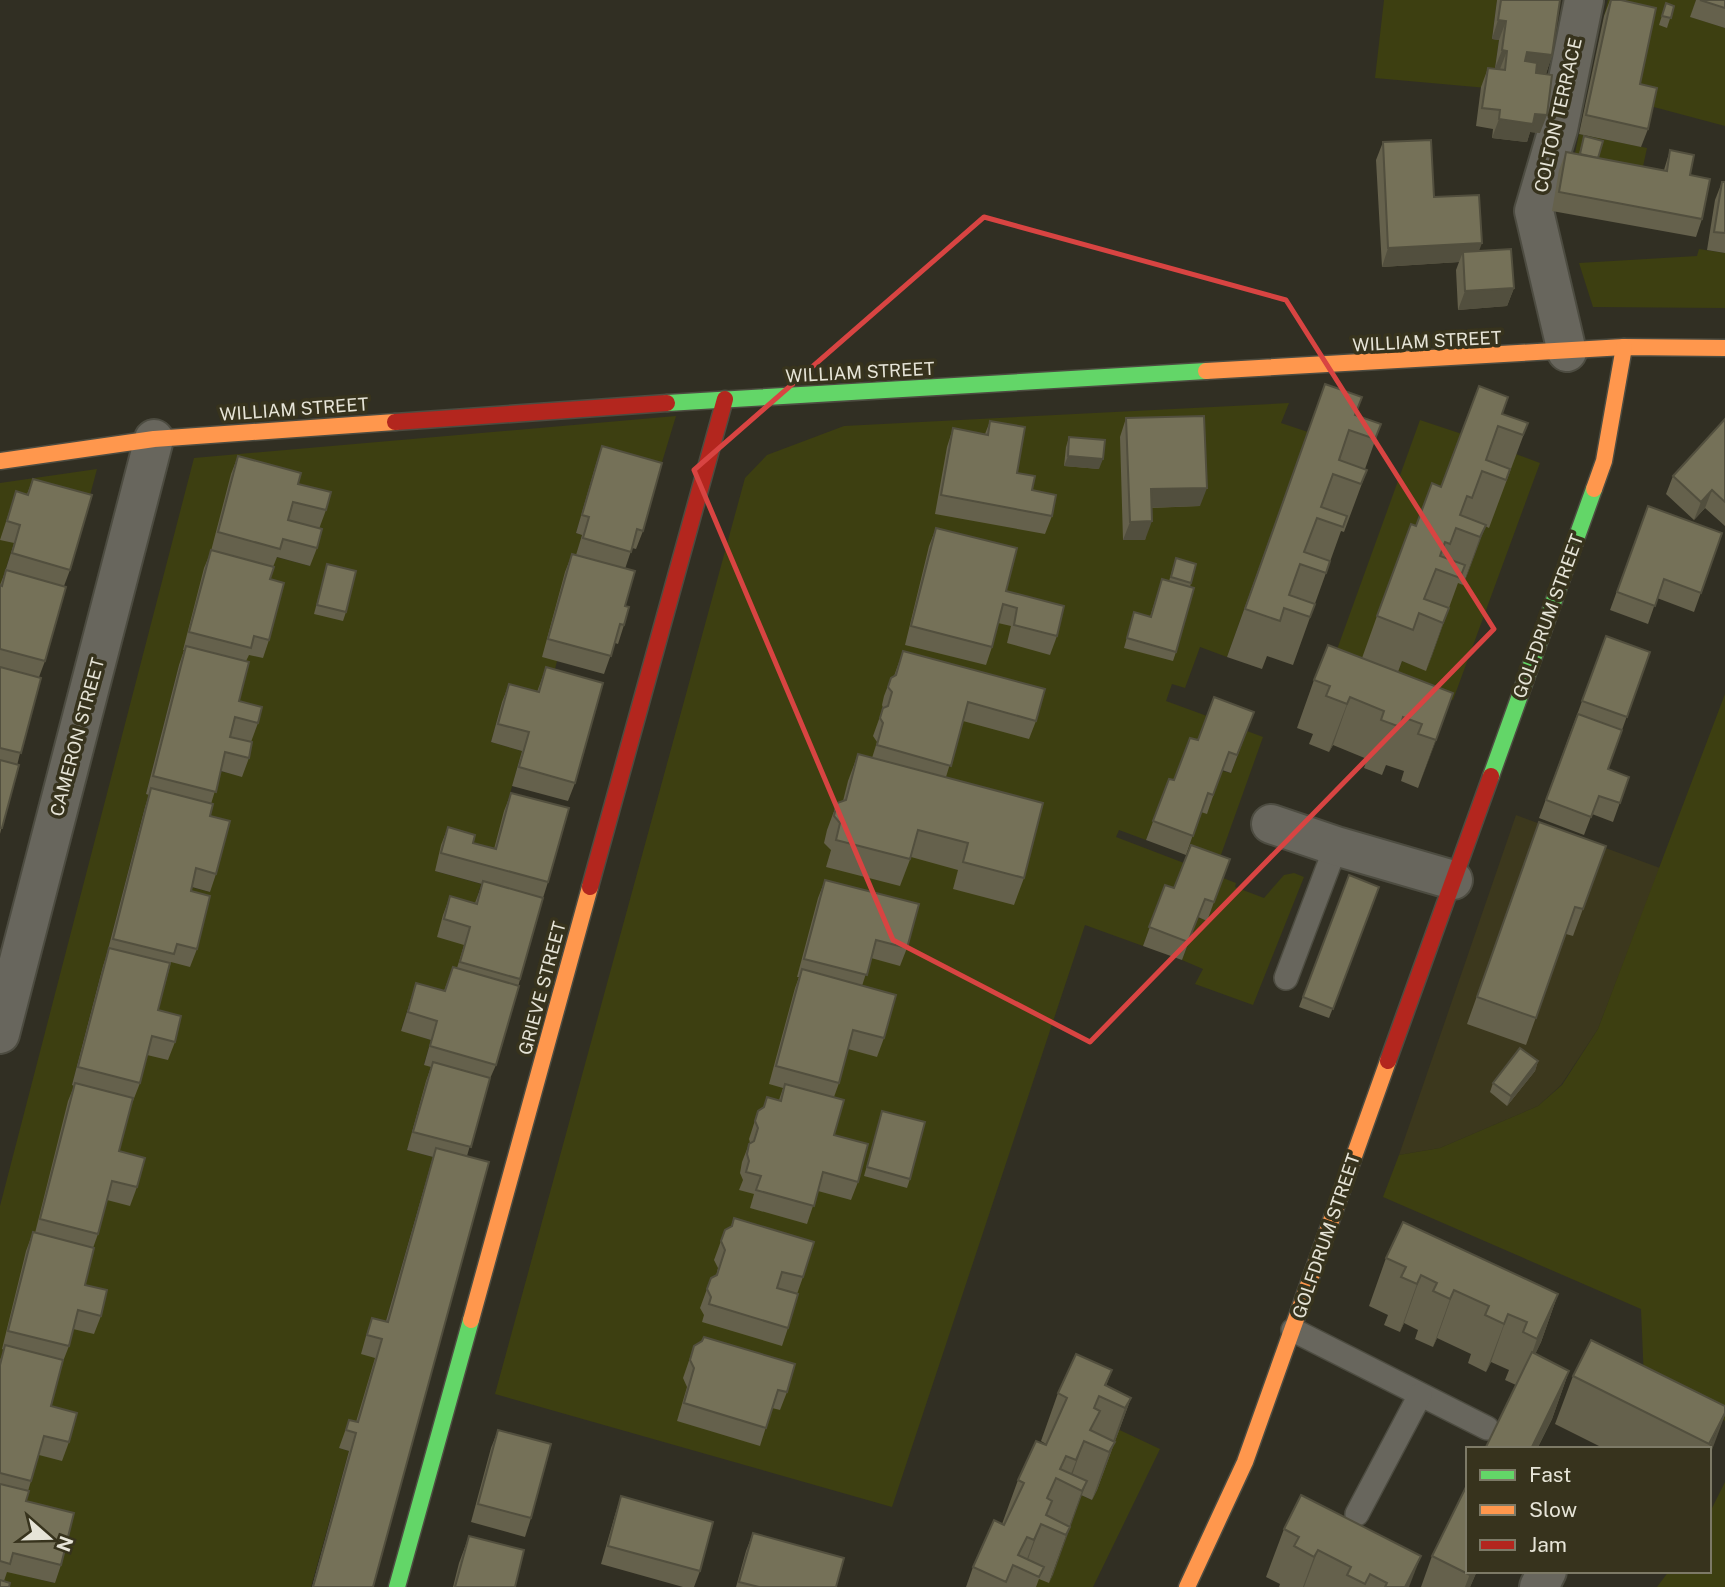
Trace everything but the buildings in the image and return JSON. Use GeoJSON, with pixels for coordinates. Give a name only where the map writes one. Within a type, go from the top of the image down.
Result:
{"type":"FeatureCollection","features":[{"type":"Feature","properties":{"kind":"street","name":"COLTON TERRACE"},"geometry":{"type":"LineString","coordinates":[[1567,352],[1534,211],[1558,129],[1584,0]]}},
{"type":"Feature","properties":{"kind":"street","name":"WILLIAM STREET"},"geometry":{"type":"LineString","coordinates":[[0,461],[154,439],[725,399],[1623,347],[1725,348]]}},
{"type":"Feature","properties":{"kind":"street","name":"GOLFDRUM STREET"},"geometry":{"type":"LineString","coordinates":[[1186,1587],[1245,1462],[1604,461],[1623,347]]}},
{"type":"Feature","properties":{"kind":"street","name":"GRIEVE STREET"},"geometry":{"type":"LineString","coordinates":[[397,1587],[725,399]]}},
{"type":"Feature","properties":{"kind":"street","name":"CAMERON STREET"},"geometry":{"type":"LineString","coordinates":[[0,1034],[154,439]]}},
{"type":"Feature","properties":{"kind":"street"},"geometry":{"type":"LineString","coordinates":[[1271,824],[1453,880]]}},
{"type":"Feature","properties":{"kind":"lane"},"geometry":{"type":"LineString","coordinates":[[1286,978],[1336,846]]}},
{"type":"Feature","properties":{"kind":"lane"},"geometry":{"type":"LineString","coordinates":[[1293,1330],[1487,1428]]}},
{"type":"Feature","properties":{"kind":"lane"},"geometry":{"type":"LineString","coordinates":[[1357,1514],[1420,1395]]}},
{"type":"Feature","properties":{"kind":"highlighted area"},"geometry":{"type":"Polygon","coordinates":[[[984,217],[1286,300],[1494,629],[1090,1042],[893,940],[694,470],[984,217]]]}},
{"type":"Feature","properties":{"kind":"shaded area"},"geometry":{"type":"Polygon","coordinates":[[[1384,0],[1497,0],[1492,39],[1499,40],[1495,68],[1500,69],[1498,89],[1375,78],[1384,0]]]}},
{"type":"Feature","properties":{"kind":"shaded area"},"geometry":{"type":"Polygon","coordinates":[[[1608,0],[1696,0],[1691,17],[1725,28],[1725,126],[1650,106],[1604,16],[1608,0]]]}},
{"type":"Feature","properties":{"kind":"shaded area"},"geometry":{"type":"Polygon","coordinates":[[[1579,134],[1647,148],[1639,185],[1571,172],[1579,134]]]}},
{"type":"Feature","properties":{"kind":"shaded area"},"geometry":{"type":"Polygon","coordinates":[[[1699,249],[1725,253],[1725,308],[1593,307],[1579,263],[1697,256],[1699,249]]]}},
{"type":"Feature","properties":{"kind":"shaded area"},"geometry":{"type":"Polygon","coordinates":[[[1289,403],[1281,423],[1308,432],[1227,657],[1200,647],[1185,688],[1172,684],[1166,701],[1207,716],[1191,758],[1167,799],[1162,798],[1146,840],[1119,830],[1116,837],[1184,863],[1168,906],[1159,904],[1143,946],[1085,925],[892,1507],[495,1394],[745,478],[767,455],[844,426],[1289,403]]]}},
{"type":"Feature","properties":{"kind":"shaded area"},"geometry":{"type":"Polygon","coordinates":[[[676,416],[656,482],[596,465],[576,533],[582,535],[550,689],[532,711],[502,702],[491,742],[522,751],[489,868],[435,871],[481,884],[470,922],[444,915],[464,945],[454,980],[439,1010],[410,1002],[401,1030],[431,1040],[424,1064],[431,1067],[407,1150],[433,1157],[356,1425],[339,1448],[349,1451],[311,1587],[0,1587],[0,1581],[6,1571],[54,1583],[19,1519],[0,1364],[0,1206],[194,458],[676,416]],[[292,502],[276,557],[310,566],[292,502]],[[179,665],[146,794],[219,771],[242,776],[179,665]],[[145,807],[106,957],[184,910],[190,887],[210,892],[145,807]],[[103,966],[72,1085],[133,1101],[103,966]]]}},
{"type":"Feature","properties":{"kind":"shaded area"},"geometry":{"type":"Polygon","coordinates":[[[1420,420],[1462,434],[1424,534],[1359,664],[1335,655],[1420,420]]]}},
{"type":"Feature","properties":{"kind":"shaded area"},"geometry":{"type":"Polygon","coordinates":[[[1491,445],[1540,463],[1453,700],[1396,678],[1402,661],[1426,670],[1447,613],[1438,576],[1463,584],[1468,572],[1491,445]]]}},
{"type":"Feature","properties":{"kind":"shaded area"},"geometry":{"type":"Polygon","coordinates":[[[97,469],[85,514],[14,543],[0,587],[0,483],[97,469]]]}},
{"type":"Feature","properties":{"kind":"shaded area"},"geometry":{"type":"Polygon","coordinates":[[[1725,694],[1725,1421],[1644,1380],[1641,1309],[1383,1197],[1399,1155],[1440,1148],[1538,1106],[1562,1085],[1598,1029],[1725,694]]]}},
{"type":"Feature","properties":{"kind":"shaded area"},"geometry":{"type":"Polygon","coordinates":[[[1247,731],[1263,737],[1217,866],[1186,855],[1201,812],[1207,813],[1222,771],[1231,773],[1247,731]]]}},
{"type":"Feature","properties":{"kind":"shaded area"},"geometry":{"type":"Polygon","coordinates":[[[1516,815],[1660,868],[1598,1029],[1561,1085],[1538,1106],[1440,1148],[1399,1155],[1516,815]]]}},
{"type":"Feature","properties":{"kind":"shaded area"},"geometry":{"type":"Polygon","coordinates":[[[1294,873],[1304,877],[1253,1005],[1195,984],[1203,969],[1182,960],[1198,918],[1207,920],[1223,878],[1236,883],[1235,887],[1264,898],[1284,875],[1294,873]]]}},
{"type":"Feature","properties":{"kind":"shaded area"},"geometry":{"type":"Polygon","coordinates":[[[1094,1418],[1160,1449],[1093,1587],[1017,1587],[1067,1489],[1092,1500],[1097,1490],[1094,1418]]]}},
{"type":"Feature","properties":{"kind":"shaded area"},"geometry":{"type":"Polygon","coordinates":[[[1725,1482],[1725,1587],[1657,1587],[1668,1573],[1711,1573],[1711,1510],[1725,1482]]]}},
{"type":"Feature","properties":{"kind":"traffic: fast"},"geometry":{"type":"LineString","coordinates":[[667,403],[1206,371]]}},
{"type":"Feature","properties":{"kind":"traffic: fast"},"geometry":{"type":"LineString","coordinates":[[1491,776],[1594,489]]}},
{"type":"Feature","properties":{"kind":"traffic: fast"},"geometry":{"type":"LineString","coordinates":[[397,1587],[471,1320]]}},
{"type":"Feature","properties":{"kind":"traffic: slow"},"geometry":{"type":"LineString","coordinates":[[1594,489],[1604,461],[1624,347]]}},
{"type":"Feature","properties":{"kind":"traffic: slow"},"geometry":{"type":"LineString","coordinates":[[1206,371],[1624,347],[1725,348]]}},
{"type":"Feature","properties":{"kind":"traffic: slow"},"geometry":{"type":"LineString","coordinates":[[0,461],[154,439],[395,422]]}},
{"type":"Feature","properties":{"kind":"traffic: slow"},"geometry":{"type":"LineString","coordinates":[[471,1320],[590,887]]}},
{"type":"Feature","properties":{"kind":"traffic: slow"},"geometry":{"type":"LineString","coordinates":[[1187,1587],[1245,1462],[1388,1061]]}},
{"type":"Feature","properties":{"kind":"traffic: jam"},"geometry":{"type":"LineString","coordinates":[[590,887],[725,399]]}},
{"type":"Feature","properties":{"kind":"traffic: jam"},"geometry":{"type":"LineString","coordinates":[[395,422],[667,403]]}},
{"type":"Feature","properties":{"kind":"traffic: jam"},"geometry":{"type":"LineString","coordinates":[[1388,1061],[1491,776]]}}]}
